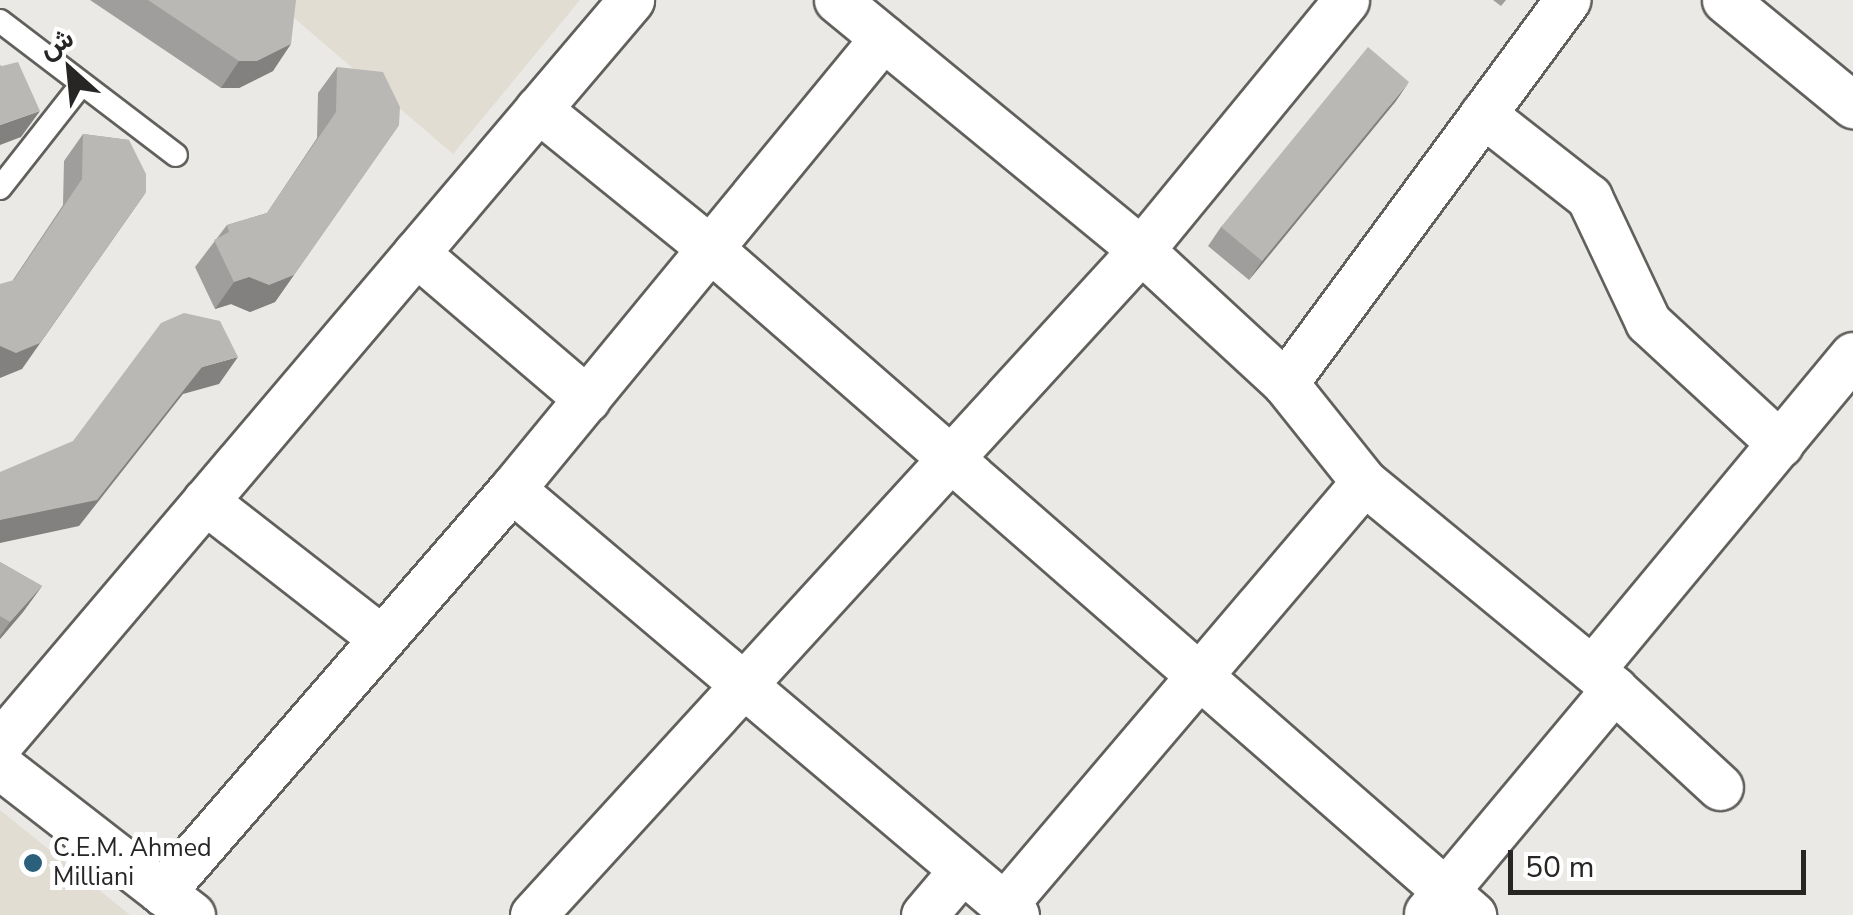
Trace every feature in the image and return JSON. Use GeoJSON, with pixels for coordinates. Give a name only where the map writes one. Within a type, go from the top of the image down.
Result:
{"type":"FeatureCollection","features":[{"type":"Feature","properties":{"kind":"street"},"geometry":{"type":"LineString","coordinates":[[0,744],[630,0]]}},
{"type":"Feature","properties":{"kind":"street"},"geometry":{"type":"LineString","coordinates":[[837,0],[1140,250],[1284,383],[1364,482],[1603,679],[1720,787]]}},
{"type":"Feature","properties":{"kind":"street"},"geometry":{"type":"LineString","coordinates":[[533,915],[703,722],[747,688],[1140,250],[1346,0]]}},
{"type":"Feature","properties":{"kind":"street"},"geometry":{"type":"LineString","coordinates":[[1284,383],[1567,0]]}},
{"type":"Feature","properties":{"kind":"street"},"geometry":{"type":"LineString","coordinates":[[1724,0],[1853,105]]}},
{"type":"Feature","properties":{"kind":"street"},"geometry":{"type":"LineString","coordinates":[[0,766],[177,903],[382,638],[712,250],[883,38]]}},
{"type":"Feature","properties":{"kind":"street"},"geometry":{"type":"LineString","coordinates":[[538,109],[712,250],[1198,676],[1448,907],[1603,679],[1780,444],[1853,355]]}},
{"type":"Feature","properties":{"kind":"street"},"geometry":{"type":"LineString","coordinates":[[1483,114],[1589,197],[1648,322],[1780,444]]}},
{"type":"Feature","properties":{"kind":"street"},"geometry":{"type":"LineString","coordinates":[[416,252],[587,399]]}},
{"type":"Feature","properties":{"kind":"street"},"geometry":{"type":"LineString","coordinates":[[512,489],[1011,912],[1198,676],[1364,482]]}},
{"type":"Feature","properties":{"kind":"street"},"geometry":{"type":"LineString","coordinates":[[205,501],[382,638]]}},
{"type":"Feature","properties":{"kind":"street"},"geometry":{"type":"LineString","coordinates":[[924,915],[962,870]]}},
{"type":"Feature","properties":{"kind":"lane"},"geometry":{"type":"LineString","coordinates":[[0,22],[176,155]]}},
{"type":"Feature","properties":{"kind":"lane"},"geometry":{"type":"LineString","coordinates":[[0,188],[81,85]]}},
{"type":"Feature","properties":{"kind":"shaded area"},"geometry":{"type":"Polygon","coordinates":[[[273,0],[580,0],[453,154],[273,0]]]}},
{"type":"Feature","properties":{"kind":"shaded area","name":"C.E.M. Ahmed Milliani"},"geometry":{"type":"Polygon","coordinates":[[[0,810],[130,915],[0,915],[0,810]]]}},
{"type":"Feature","properties":{"kind":"building"},"geometry":{"type":"Polygon","coordinates":[[[148,0],[296,0],[291,44],[257,61],[239,61],[148,0]]]}},
{"type":"Feature","properties":{"kind":"building"},"geometry":{"type":"Polygon","coordinates":[[[1368,47],[1409,82],[1262,261],[1221,227],[1368,47]]]}},
{"type":"Feature","properties":{"kind":"building"},"geometry":{"type":"Polygon","coordinates":[[[18,62],[40,111],[0,125],[0,65],[18,62]]]}},
{"type":"Feature","properties":{"kind":"building"},"geometry":{"type":"Polygon","coordinates":[[[337,67],[383,72],[400,107],[399,125],[294,275],[269,285],[249,277],[234,282],[214,240],[229,232],[227,225],[267,213],[336,112],[337,67]]]}},
{"type":"Feature","properties":{"kind":"building"},"geometry":{"type":"Polygon","coordinates":[[[83,134],[129,140],[146,174],[146,192],[40,343],[16,353],[0,346],[0,284],[14,280],[82,179],[83,134]]]}},
{"type":"Feature","properties":{"kind":"building"},"geometry":{"type":"Polygon","coordinates":[[[184,313],[220,321],[238,357],[202,367],[97,500],[0,520],[0,472],[73,441],[161,323],[184,313]]]}},
{"type":"Feature","properties":{"kind":"building"},"geometry":{"type":"Polygon","coordinates":[[[0,562],[42,586],[10,622],[0,616],[0,562]]]}},
{"type":"Feature","properties":{"kind":"place","name":"C.E.M. Ahmed Milliani"},"geometry":{"type":"Point","coordinates":[33,863]}}]}
